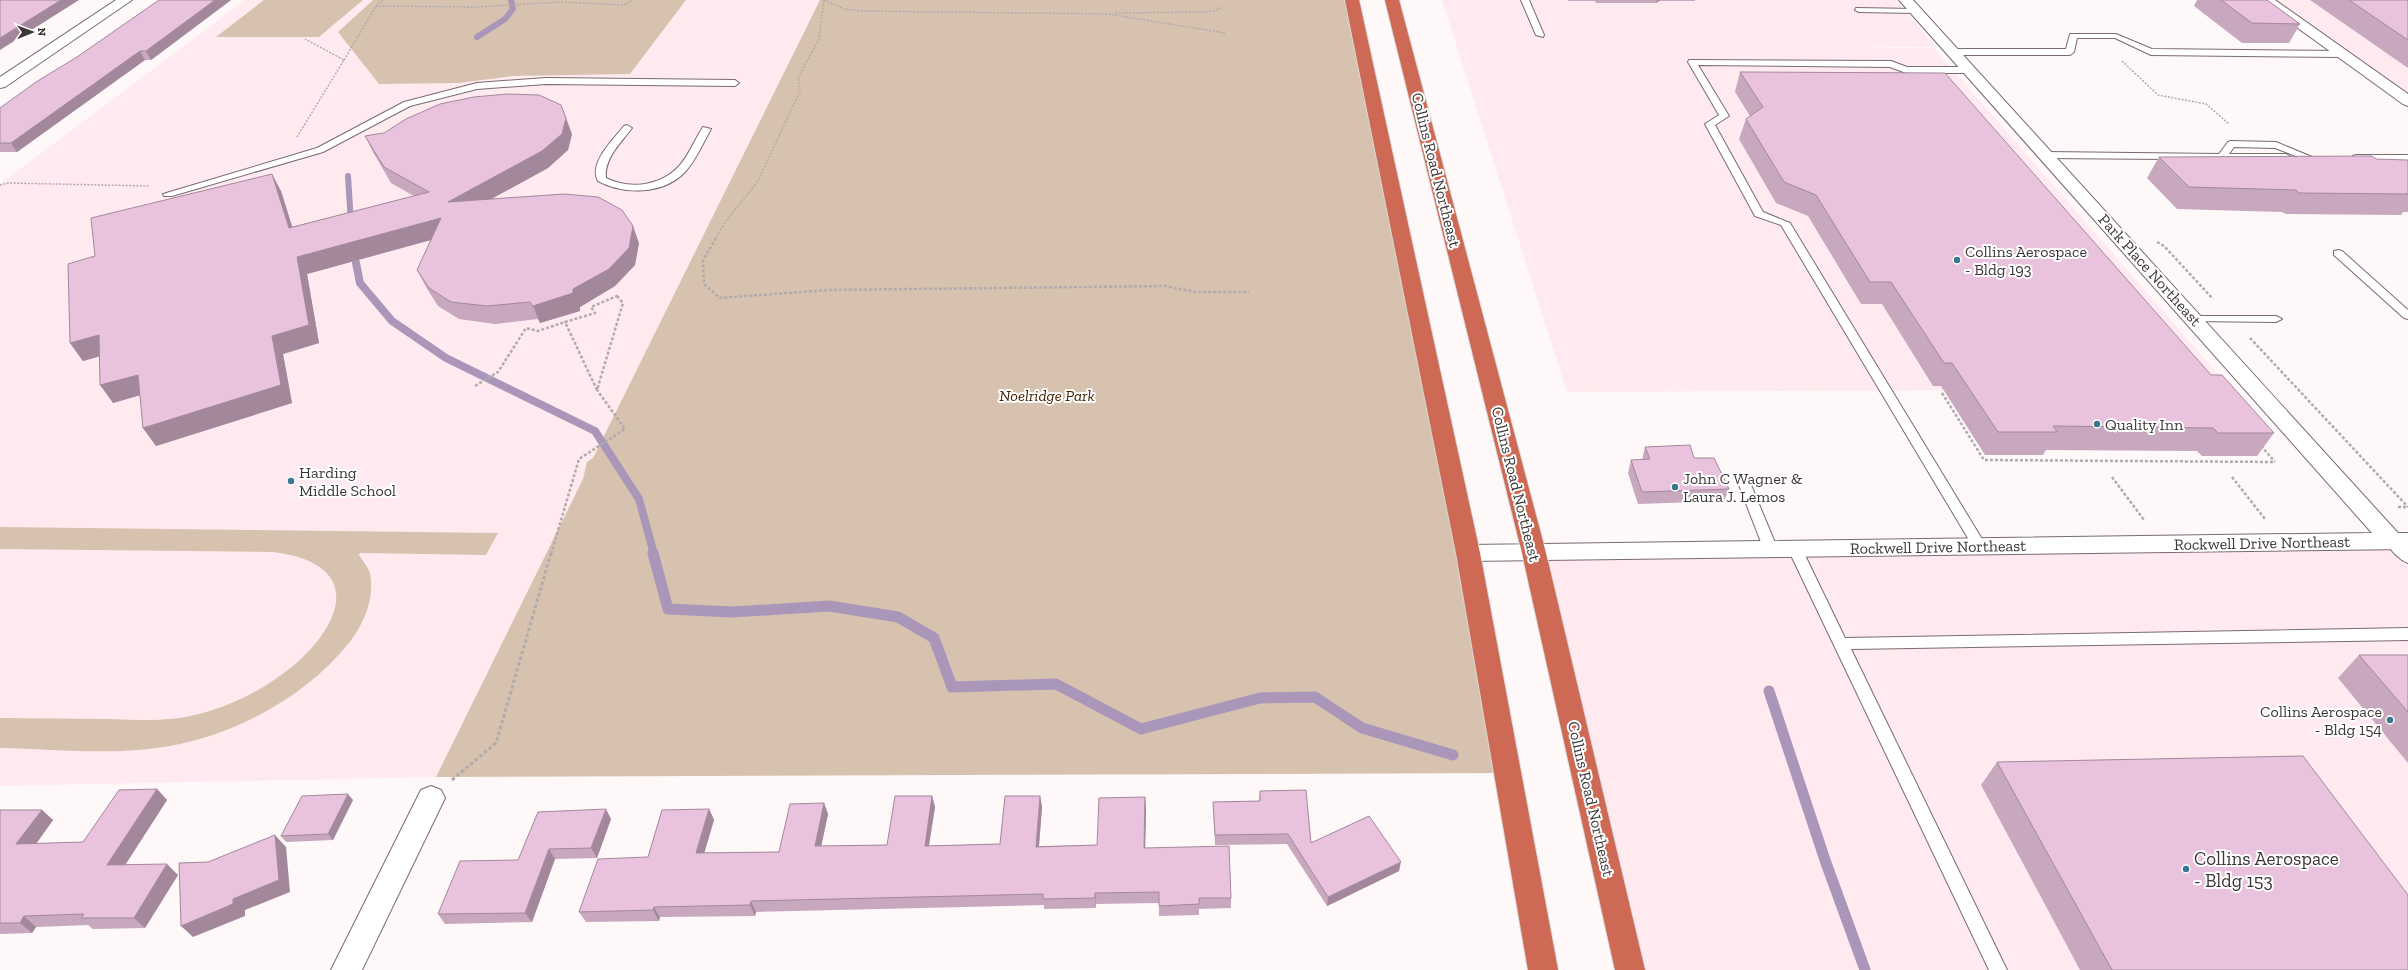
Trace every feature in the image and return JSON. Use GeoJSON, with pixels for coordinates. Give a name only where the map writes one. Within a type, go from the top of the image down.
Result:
{"type":"FeatureCollection","features":[{"type":"Feature","properties":{"kind":"highway"},"geometry":{"type":"LineString","coordinates":[[1352,0],[1468,553],[1543,970]]}},
{"type":"Feature","properties":{"kind":"highway","name":"Collins Road Northeast"},"geometry":{"type":"LineString","coordinates":[[1392,0],[1534,553],[1630,970]]}},
{"type":"Feature","properties":{"kind":"street"},"geometry":{"type":"LineString","coordinates":[[0,84],[125,0]]}},
{"type":"Feature","properties":{"kind":"street"},"geometry":{"type":"LineString","coordinates":[[2266,0],[2408,101]]}},
{"type":"Feature","properties":{"kind":"street","name":"Park Place Northeast"},"geometry":{"type":"LineString","coordinates":[[1911,5],[2194,319],[2400,541]]}},
{"type":"Feature","properties":{"kind":"street","name":"Rockwell Drive Northeast"},"geometry":{"type":"LineString","coordinates":[[1468,553],[2400,541]]}},
{"type":"Feature","properties":{"kind":"street"},"geometry":{"type":"LineString","coordinates":[[346,970],[432,798]]}},
{"type":"Feature","properties":{"kind":"lane"},"geometry":{"type":"LineString","coordinates":[[1525,0],[1540,35]]}},
{"type":"Feature","properties":{"kind":"lane"},"geometry":{"type":"LineString","coordinates":[[1859,10],[1911,5]]}},
{"type":"Feature","properties":{"kind":"lane"},"geometry":{"type":"LineString","coordinates":[[1953,52],[2070,52],[2073,36],[2116,36],[2152,52],[2342,54]]}},
{"type":"Feature","properties":{"kind":"lane"},"geometry":{"type":"LineString","coordinates":[[1970,70],[1906,70],[1891,64],[1692,62],[1724,116],[1710,124],[1759,214],[1785,223],[1980,547]]}},
{"type":"Feature","properties":{"kind":"lane"},"geometry":{"type":"LineString","coordinates":[[168,194],[281,163],[320,150],[407,104],[476,86],[546,81],[735,83]]}},
{"type":"Feature","properties":{"kind":"lane"},"geometry":{"type":"LineString","coordinates":[[627,128],[602,163],[599,171],[601,179],[625,188],[646,187],[664,181],[679,172],[688,162],[706,129]]}},
{"type":"Feature","properties":{"kind":"lane"},"geometry":{"type":"LineString","coordinates":[[2047,155],[2311,157],[2276,145],[2254,144],[2231,144],[2222,156]]}},
{"type":"Feature","properties":{"kind":"lane"},"geometry":{"type":"LineString","coordinates":[[2346,158],[2408,158]]}},
{"type":"Feature","properties":{"kind":"lane"},"geometry":{"type":"LineString","coordinates":[[2338,253],[2408,316]]}},
{"type":"Feature","properties":{"kind":"lane"},"geometry":{"type":"LineString","coordinates":[[2194,319],[2276,319]]}},
{"type":"Feature","properties":{"kind":"lane"},"geometry":{"type":"LineString","coordinates":[[1743,480],[1771,550]]}},
{"type":"Feature","properties":{"kind":"lane"},"geometry":{"type":"LineString","coordinates":[[2400,541],[2408,558]]}},
{"type":"Feature","properties":{"kind":"lane"},"geometry":{"type":"LineString","coordinates":[[1795,549],[1998,970]]}},
{"type":"Feature","properties":{"kind":"lane"},"geometry":{"type":"LineString","coordinates":[[1841,644],[2408,634]]}},
{"type":"Feature","properties":{"kind":"path"},"geometry":{"type":"LineString","coordinates":[[281,163],[376,6],[383,0]]}},
{"type":"Feature","properties":{"kind":"path"},"geometry":{"type":"LineString","coordinates":[[376,6],[502,6],[581,2],[624,5],[634,0]]}},
{"type":"Feature","properties":{"kind":"path"},"geometry":{"type":"LineString","coordinates":[[1223,7],[1202,12],[1108,14],[861,11],[844,9],[824,0],[819,39],[798,78],[800,91],[758,181],[726,221],[703,260],[704,284],[720,298],[828,290],[1165,286],[1196,292],[1249,292]]}},
{"type":"Feature","properties":{"kind":"path"},"geometry":{"type":"LineString","coordinates":[[400,5],[404,1]]}},
{"type":"Feature","properties":{"kind":"path"},"geometry":{"type":"LineString","coordinates":[[1108,14],[1225,33]]}},
{"type":"Feature","properties":{"kind":"path"},"geometry":{"type":"LineString","coordinates":[[2094,36],[2158,95],[2206,104],[2254,144]]}},
{"type":"Feature","properties":{"kind":"path"},"geometry":{"type":"LineString","coordinates":[[305,39],[344,60]]}},
{"type":"Feature","properties":{"kind":"path"},"geometry":{"type":"LineString","coordinates":[[0,185],[8,183],[155,186]]}},
{"type":"Feature","properties":{"kind":"path"},"geometry":{"type":"LineString","coordinates":[[475,386],[498,372],[526,328],[538,330],[595,313],[591,307],[617,296],[623,302],[597,390]]}},
{"type":"Feature","properties":{"kind":"path"},"geometry":{"type":"LineString","coordinates":[[432,798],[496,743],[579,460],[625,429],[597,390],[565,322]]}},
{"type":"Feature","properties":{"kind":"path"},"geometry":{"type":"LineString","coordinates":[[1942,393],[1984,460],[2275,462],[2260,445]]}},
{"type":"Feature","properties":{"kind":"path"},"geometry":{"type":"LineString","coordinates":[[2112,477],[2162,544]]}},
{"type":"Feature","properties":{"kind":"path"},"geometry":{"type":"LineString","coordinates":[[2232,477],[2285,542]]}},
{"type":"Feature","properties":{"kind":"path"},"geometry":{"type":"LineString","coordinates":[[2398,507],[2408,507]]}},
{"type":"Feature","properties":{"kind":"shaded area","name":"Harding Middle School"},"geometry":{"type":"Polygon","coordinates":[[[245,0],[373,0],[338,32],[459,83],[513,76],[630,74],[686,0],[820,0],[436,777],[0,786],[0,184],[245,0]]]}},
{"type":"Feature","properties":{"kind":"shaded area"},"geometry":{"type":"Polygon","coordinates":[[[1442,0],[1896,0],[1936,47],[1813,48],[1934,48],[2231,389],[1567,392],[1442,0]]]}},
{"type":"Feature","properties":{"kind":"shaded area"},"geometry":{"type":"Polygon","coordinates":[[[2266,0],[2408,0],[2408,101],[2266,0]]]}},
{"type":"Feature","properties":{"kind":"shaded area"},"geometry":{"type":"Polygon","coordinates":[[[2408,541],[2408,970],[1630,970],[1534,553],[2408,541]]]}},
{"type":"Feature","properties":{"kind":"green space"},"geometry":{"type":"Polygon","coordinates":[[[264,0],[363,0],[319,37],[216,37],[264,0]]]}},
{"type":"Feature","properties":{"kind":"green space"},"geometry":{"type":"Polygon","coordinates":[[[373,0],[686,0],[630,74],[513,76],[459,83],[379,84],[338,32],[373,0]]]}},
{"type":"Feature","properties":{"kind":"green space","name":"Noelridge Park"},"geometry":{"type":"Polygon","coordinates":[[[820,0],[1352,0],[1507,773],[436,777],[583,479],[587,462],[593,458],[820,0]]]}},
{"type":"Feature","properties":{"kind":"green space"},"geometry":{"type":"Polygon","coordinates":[[[0,527],[498,533],[486,555],[360,553],[359,555],[370,573],[371,592],[370,601],[364,619],[359,628],[349,643],[310,682],[287,699],[263,713],[211,735],[184,743],[139,750],[79,751],[0,748],[0,718],[165,719],[188,717],[224,706],[272,682],[293,666],[311,648],[325,630],[334,613],[336,596],[332,581],[321,568],[301,558],[273,552],[0,549],[0,527]]]}},
{"type":"Feature","properties":{"kind":"building"},"geometry":{"type":"Polygon","coordinates":[[[0,0],[61,0],[0,38],[0,0]]]}},
{"type":"Feature","properties":{"kind":"building"},"geometry":{"type":"Polygon","coordinates":[[[159,0],[215,0],[146,51],[140,51],[11,143],[0,143],[0,108],[36,82],[77,57],[159,0]]]}},
{"type":"Feature","properties":{"kind":"building"},"geometry":{"type":"Polygon","coordinates":[[[2221,0],[2267,0],[2300,24],[2252,23],[2221,0]]]}},
{"type":"Feature","properties":{"kind":"building"},"geometry":{"type":"Polygon","coordinates":[[[2349,0],[2408,0],[2408,40],[2349,0]]]}},
{"type":"Feature","properties":{"kind":"building","name":"Collins Aerospace - Bldg 193"},"geometry":{"type":"Polygon","coordinates":[[[1740,72],[1945,73],[2211,375],[2222,375],[2274,433],[2218,433],[2213,428],[2053,426],[2057,432],[1998,432],[1952,363],[1944,363],[1891,282],[1870,282],[1816,195],[1784,182],[1746,119],[1763,107],[1740,72]]]}},
{"type":"Feature","properties":{"kind":"building"},"geometry":{"type":"Polygon","coordinates":[[[507,94],[539,95],[561,105],[566,118],[562,134],[542,151],[448,202],[564,194],[598,197],[622,210],[633,226],[629,248],[609,269],[573,289],[573,293],[533,306],[530,302],[487,306],[451,302],[429,288],[417,270],[441,218],[297,257],[309,325],[272,336],[281,385],[143,428],[138,375],[100,385],[99,335],[70,343],[68,264],[95,256],[91,218],[272,174],[289,228],[429,192],[384,167],[365,136],[384,133],[406,119],[440,104],[474,97],[507,94]]]}},
{"type":"Feature","properties":{"kind":"building"},"geometry":{"type":"Polygon","coordinates":[[[2372,156],[2376,159],[2408,160],[2408,194],[2299,193],[2296,190],[2189,187],[2159,157],[2372,156]]]}},
{"type":"Feature","properties":{"kind":"building","name":"John C Wagner & Laura J. Lemos"},"geometry":{"type":"Polygon","coordinates":[[[1690,445],[1694,458],[1714,458],[1729,489],[1642,492],[1631,460],[1650,459],[1645,447],[1690,445]]]}},
{"type":"Feature","properties":{"kind":"building"},"geometry":{"type":"Polygon","coordinates":[[[2359,655],[2408,655],[2408,712],[2359,655]]]}},
{"type":"Feature","properties":{"kind":"building","name":"Collins Aerospace - Bldg 153"},"geometry":{"type":"Polygon","coordinates":[[[2303,756],[2408,895],[2408,970],[2112,970],[1997,762],[2303,756]]]}},
{"type":"Feature","properties":{"kind":"building"},"geometry":{"type":"Polygon","coordinates":[[[157,789],[107,865],[167,864],[134,918],[81,918],[84,914],[24,916],[20,923],[0,923],[0,810],[42,810],[16,844],[83,842],[119,790],[157,789]]]}},
{"type":"Feature","properties":{"kind":"building"},"geometry":{"type":"Polygon","coordinates":[[[1306,790],[1311,843],[1369,816],[1401,862],[1328,897],[1288,834],[1215,835],[1213,802],[1260,801],[1260,791],[1306,790]]]}},
{"type":"Feature","properties":{"kind":"building"},"geometry":{"type":"Polygon","coordinates":[[[348,794],[328,834],[281,836],[302,796],[348,794]]]}},
{"type":"Feature","properties":{"kind":"building"},"geometry":{"type":"Polygon","coordinates":[[[895,796],[932,796],[925,846],[1000,844],[1005,796],[1040,796],[1036,847],[1097,845],[1099,798],[1145,797],[1144,848],[1229,846],[1231,898],[1199,898],[1199,904],[1159,906],[1159,892],[1095,893],[1095,898],[1043,899],[1043,894],[751,901],[750,905],[654,907],[653,910],[579,912],[598,859],[648,857],[662,810],[709,809],[696,853],[779,852],[790,804],[824,803],[815,846],[887,845],[895,796]]]}},
{"type":"Feature","properties":{"kind":"building"},"geometry":{"type":"Polygon","coordinates":[[[606,809],[591,848],[549,849],[525,913],[438,914],[460,861],[518,860],[538,812],[606,809]]]}},
{"type":"Feature","properties":{"kind":"building"},"geometry":{"type":"Polygon","coordinates":[[[275,835],[279,880],[233,899],[233,904],[181,926],[179,863],[208,862],[275,835]]]}},
{"type":"Feature","properties":{"kind":"waterway"},"geometry":{"type":"LineString","coordinates":[[477,37],[505,19],[513,9],[511,0]]}},
{"type":"Feature","properties":{"kind":"waterway"},"geometry":{"type":"LineString","coordinates":[[348,176],[351,223]]}},
{"type":"Feature","properties":{"kind":"waterway"},"geometry":{"type":"LineString","coordinates":[[356,263],[360,283],[392,321],[446,358],[595,431],[639,499],[654,554]]}},
{"type":"Feature","properties":{"kind":"waterway"},"geometry":{"type":"LineString","coordinates":[[653,553],[668,609],[732,612],[829,606],[898,617],[934,638],[952,687],[1056,684],[1141,729],[1260,698],[1315,697],[1362,728],[1453,755]]}},
{"type":"Feature","properties":{"kind":"waterway"},"geometry":{"type":"LineString","coordinates":[[1769,691],[1826,863],[1865,970]]}},
{"type":"Feature","properties":{"kind":"place","name":"Collins Aerospace - Bldg 193"},"geometry":{"type":"Point","coordinates":[1957,260]}},
{"type":"Feature","properties":{"kind":"place","name":"Quality Inn"},"geometry":{"type":"Point","coordinates":[2097,424]}},
{"type":"Feature","properties":{"kind":"place","name":"Harding Middle School"},"geometry":{"type":"Point","coordinates":[291,481]}},
{"type":"Feature","properties":{"kind":"place","name":"John C Wagner & Laura J. Lemos"},"geometry":{"type":"Point","coordinates":[1675,487]}},
{"type":"Feature","properties":{"kind":"place","name":"Collins Aerospace - Bldg 154"},"geometry":{"type":"Point","coordinates":[2390,720]}},
{"type":"Feature","properties":{"kind":"place","name":"Collins Aerospace - Bldg 153"},"geometry":{"type":"Point","coordinates":[2186,869]}}]}
